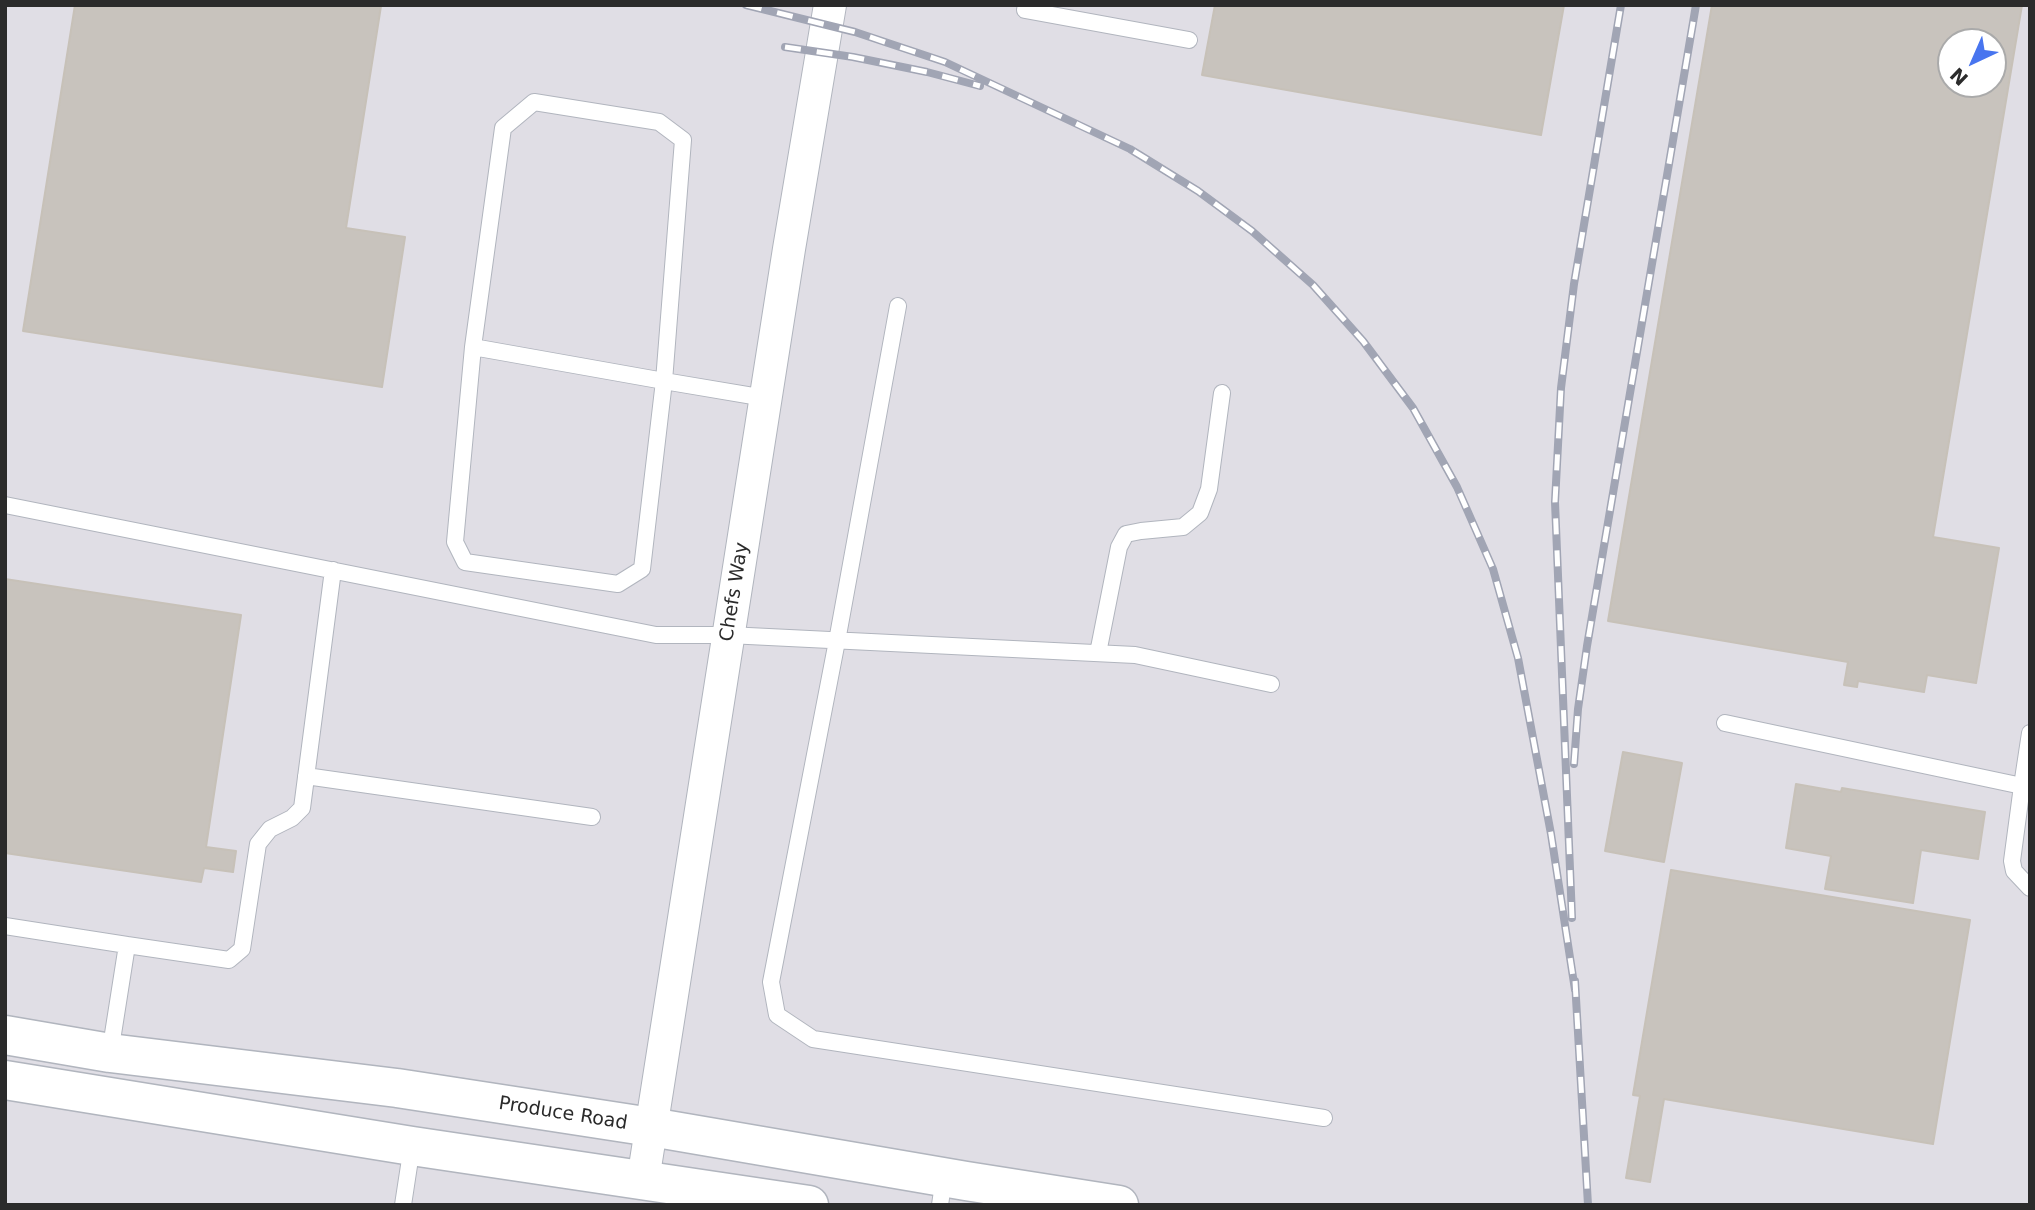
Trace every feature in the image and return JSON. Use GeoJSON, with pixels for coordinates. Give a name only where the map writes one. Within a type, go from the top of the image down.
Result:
{"type":"FeatureCollection","features":[{"type":"Feature","properties":{"kind":"street","name":"Chefs Way"},"geometry":{"type":"LineString","coordinates":[[643,1180],[765,398],[830,5]]}},
{"type":"Feature","properties":{"kind":"street","name":"Produce Road"},"geometry":{"type":"LineString","coordinates":[[5,1035],[110,1053],[397,1088],[651,1127],[942,1191],[1119,1205]]}},
{"type":"Feature","properties":{"kind":"street"},"geometry":{"type":"LineString","coordinates":[[5,1080],[412,1146],[809,1205]]}},
{"type":"Feature","properties":{"kind":"lane"},"geometry":{"type":"LineString","coordinates":[[1026,5],[1025,10],[1189,40]]}},
{"type":"Feature","properties":{"kind":"lane"},"geometry":{"type":"LineString","coordinates":[[534,102],[659,122],[682,140],[664,381],[642,569],[618,584],[465,562],[455,542],[473,347],[503,128],[534,102]]}},
{"type":"Feature","properties":{"kind":"lane"},"geometry":{"type":"LineString","coordinates":[[898,306],[771,982],[777,1015],[813,1039],[1324,1118]]}},
{"type":"Feature","properties":{"kind":"lane"},"geometry":{"type":"LineString","coordinates":[[473,347],[765,398]]}},
{"type":"Feature","properties":{"kind":"lane"},"geometry":{"type":"LineString","coordinates":[[1098,653],[1119,547],[1126,534],[1183,527],[1200,513],[1209,489],[1222,393]]}},
{"type":"Feature","properties":{"kind":"lane"},"geometry":{"type":"LineString","coordinates":[[5,505],[656,635],[728,635],[1135,655],[1272,684]]}},
{"type":"Feature","properties":{"kind":"lane"},"geometry":{"type":"LineString","coordinates":[[5,926],[229,960],[242,949],[258,844],[270,829],[292,818],[302,808],[333,570]]}},
{"type":"Feature","properties":{"kind":"lane"},"geometry":{"type":"LineString","coordinates":[[1725,723],[2026,787]]}},
{"type":"Feature","properties":{"kind":"lane"},"geometry":{"type":"LineString","coordinates":[[2030,733],[2026,787],[2012,861],[2014,871],[2030,888]]}},
{"type":"Feature","properties":{"kind":"lane"},"geometry":{"type":"LineString","coordinates":[[306,776],[592,817]]}},
{"type":"Feature","properties":{"kind":"lane"},"geometry":{"type":"LineString","coordinates":[[110,1053],[127,946]]}},
{"type":"Feature","properties":{"kind":"lane"},"geometry":{"type":"LineString","coordinates":[[403,1205],[412,1146]]}},
{"type":"Feature","properties":{"kind":"shaded area"},"geometry":{"type":"Polygon","coordinates":[[[5,5],[2030,5],[2030,1205],[5,1205],[5,5]]]}},
{"type":"Feature","properties":{"kind":"building"},"geometry":{"type":"Polygon","coordinates":[[[75,5],[381,6],[346,228],[405,237],[382,387],[23,331],[75,5]]]}},
{"type":"Feature","properties":{"kind":"building"},"geometry":{"type":"Polygon","coordinates":[[[1215,5],[1564,5],[1541,135],[1202,75],[1215,5]]]}},
{"type":"Feature","properties":{"kind":"building"},"geometry":{"type":"Polygon","coordinates":[[[1712,5],[2022,5],[2007,95],[2007,28],[1937,28],[1937,98],[2006,98],[1933,537],[1999,548],[1976,683],[1927,675],[1924,692],[1858,681],[1857,687],[1844,685],[1848,662],[1608,621],[1712,5]]]}},
{"type":"Feature","properties":{"kind":"building"},"geometry":{"type":"Polygon","coordinates":[[[5,579],[241,615],[206,847],[236,851],[233,872],[204,868],[201,882],[5,853],[5,579]]]}},
{"type":"Feature","properties":{"kind":"building"},"geometry":{"type":"Polygon","coordinates":[[[1623,752],[1682,763],[1664,862],[1605,851],[1623,752]]]}},
{"type":"Feature","properties":{"kind":"building"},"geometry":{"type":"Polygon","coordinates":[[[1796,784],[1841,792],[1842,788],[1985,812],[1978,859],[1921,850],[1913,903],[1825,889],[1831,856],[1786,848],[1796,784]]]}},
{"type":"Feature","properties":{"kind":"building"},"geometry":{"type":"Polygon","coordinates":[[[1671,870],[1970,920],[1933,1144],[1664,1099],[1650,1182],[1626,1178],[1640,1096],[1633,1095],[1671,870]]]}},
{"type":"Feature","properties":{"kind":"railway"},"geometry":{"type":"LineString","coordinates":[[746,5],[855,32],[945,62],[1130,149],[1198,191],[1252,231],[1313,285],[1363,341],[1413,408],[1457,487],[1493,569],[1518,658],[1551,834],[1575,990]]}},
{"type":"Feature","properties":{"kind":"railway"},"geometry":{"type":"LineString","coordinates":[[1572,918],[1555,502],[1561,388],[1574,284],[1621,5]]}},
{"type":"Feature","properties":{"kind":"railway"},"geometry":{"type":"LineString","coordinates":[[1574,764],[1587,646],[1696,5]]}},
{"type":"Feature","properties":{"kind":"railway"},"geometry":{"type":"LineString","coordinates":[[785,47],[853,57],[980,86]]}},
{"type":"Feature","properties":{"kind":"railway"},"geometry":{"type":"LineString","coordinates":[[1575,981],[1588,1205]]}}]}
